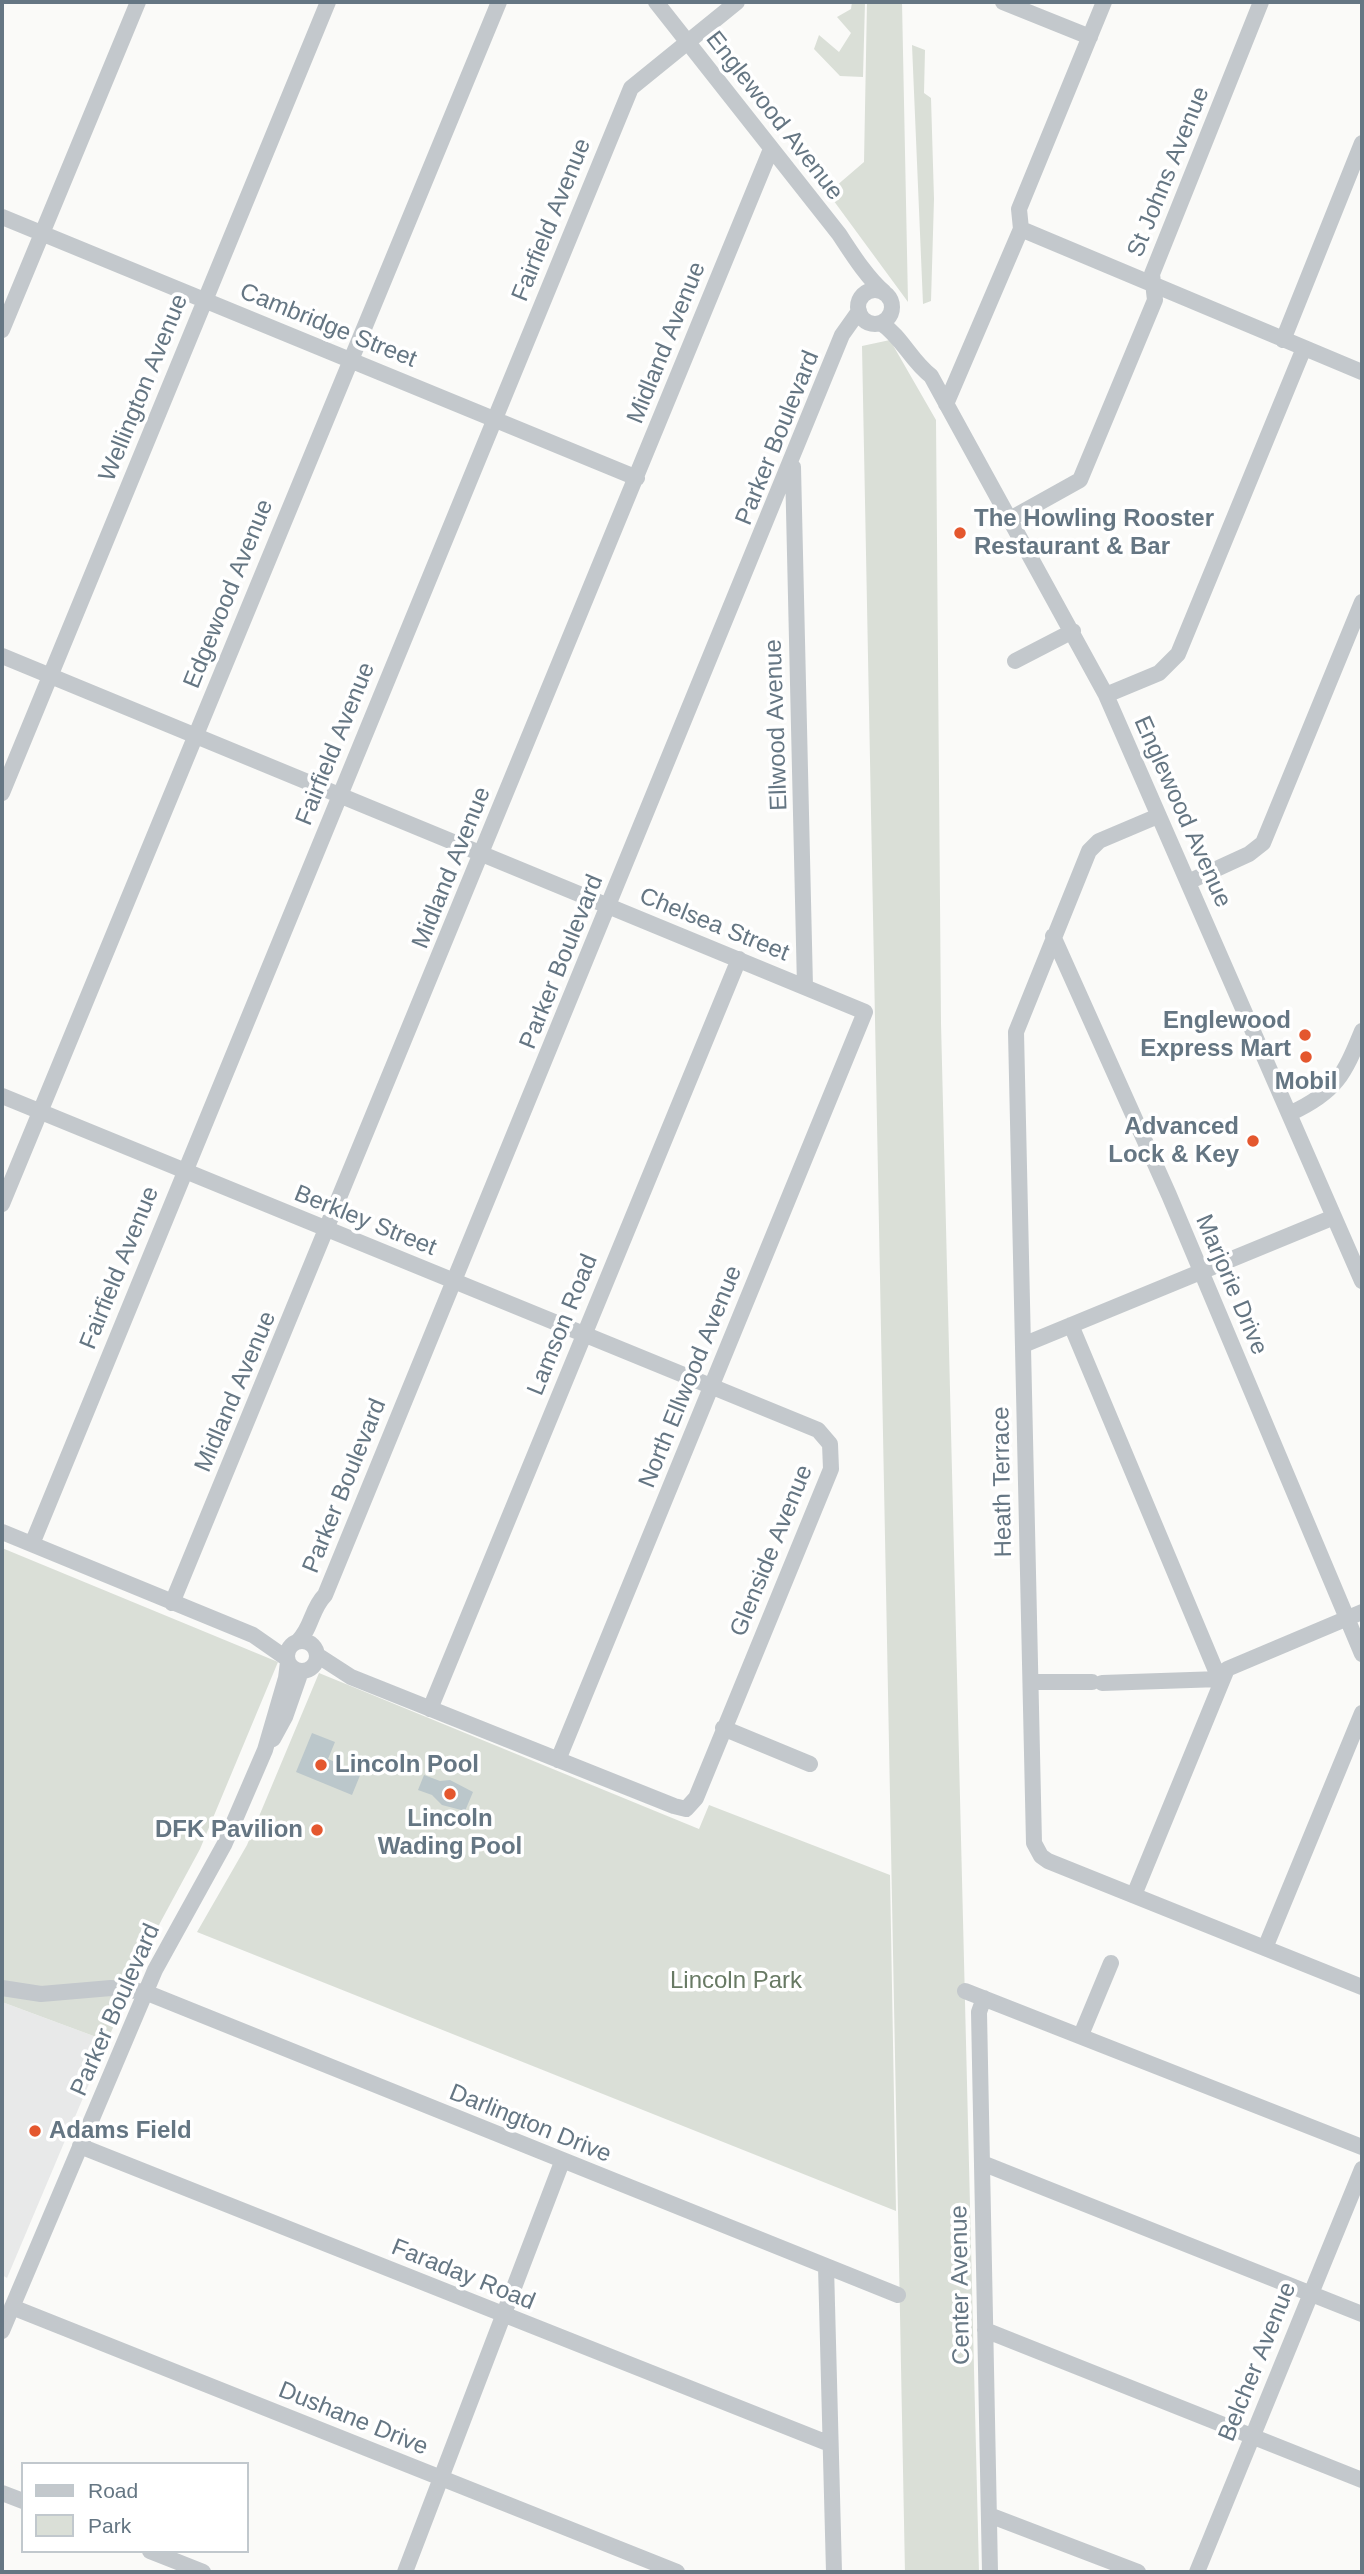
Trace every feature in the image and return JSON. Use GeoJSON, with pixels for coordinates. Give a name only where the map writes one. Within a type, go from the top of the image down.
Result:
{"type":"FeatureCollection","features":[{"type":"Feature","properties":{"kind":"street"},"geometry":{"type":"LineString","coordinates":[[2,330],[138,2]]}},
{"type":"Feature","properties":{"kind":"street","name":"Wellington Avenue"},"geometry":{"type":"LineString","coordinates":[[2,793],[328,2]]}},
{"type":"Feature","properties":{"kind":"street","name":"Edgewood Avenue"},"geometry":{"type":"LineString","coordinates":[[2,1204],[499,2]]}},
{"type":"Feature","properties":{"kind":"street","name":"Englewood Avenue"},"geometry":{"type":"LineString","coordinates":[[656,2],[855,260],[863,265],[891,300],[883,319]]}},
{"type":"Feature","properties":{"kind":"street","name":"Fairfield Avenue"},"geometry":{"type":"LineString","coordinates":[[32,1544],[631,88],[737,2]]}},
{"type":"Feature","properties":{"kind":"street"},"geometry":{"type":"LineString","coordinates":[[1003,2],[1090,37]]}},
{"type":"Feature","properties":{"kind":"street"},"geometry":{"type":"LineString","coordinates":[[946,404],[1021,229],[1019,208],[1104,2]]}},
{"type":"Feature","properties":{"kind":"street","name":"St Johns Avenue"},"geometry":{"type":"LineString","coordinates":[[1010,519],[1080,480],[1155,300],[1152,274],[1261,2]]}},
{"type":"Feature","properties":{"kind":"street"},"geometry":{"type":"LineString","coordinates":[[1283,340],[1362,143]]}},
{"type":"Feature","properties":{"kind":"street","name":"Midland Avenue"},"geometry":{"type":"LineString","coordinates":[[172,1603],[328,1231],[771,149]]}},
{"type":"Feature","properties":{"kind":"street","name":"Cambridge Street"},"geometry":{"type":"LineString","coordinates":[[2,217],[637,478]]}},
{"type":"Feature","properties":{"kind":"street"},"geometry":{"type":"LineString","coordinates":[[1021,229],[1362,372]]}},
{"type":"Feature","properties":{"kind":"street","name":"Englewood Avenue"},"geometry":{"type":"LineString","coordinates":[[855,260],[861,288],[859,305],[865,320],[883,319],[927,359],[931,376],[1106,695],[1291,1113],[1362,1281]]}},
{"type":"Feature","properties":{"kind":"street"},"geometry":{"type":"LineString","coordinates":[[859,305],[867,292],[884,292]]}},
{"type":"Feature","properties":{"kind":"street","name":"Parker Boulevard"},"geometry":{"type":"LineString","coordinates":[[2,2331],[145,1993],[224,1845],[265,1750],[291,1651],[308,1629],[316,1603],[325,1595],[841,346],[842,335],[859,305]]}},
{"type":"Feature","properties":{"kind":"street","name":"Parker Boulevard"},"geometry":{"type":"LineString","coordinates":[[841,346],[860,329],[883,319]]}},
{"type":"Feature","properties":{"kind":"street"},"geometry":{"type":"LineString","coordinates":[[1106,695],[1159,673],[1178,654],[1304,348]]}},
{"type":"Feature","properties":{"kind":"street","name":"Ellwood Avenue"},"geometry":{"type":"LineString","coordinates":[[793,461],[805,987]]}},
{"type":"Feature","properties":{"kind":"street"},"geometry":{"type":"LineString","coordinates":[[1188,882],[1249,853],[1263,843],[1362,602]]}},
{"type":"Feature","properties":{"kind":"street"},"geometry":{"type":"LineString","coordinates":[[1016,662],[1073,631]]}},
{"type":"Feature","properties":{"kind":"street","name":"Chelsea Street"},"geometry":{"type":"LineString","coordinates":[[2,656],[865,1012]]}},
{"type":"Feature","properties":{"kind":"street","name":"Heath Terrace"},"geometry":{"type":"LineString","coordinates":[[1158,816],[1094,845],[1085,857],[1016,1032],[1036,1850],[1048,1861],[1362,1987]]}},
{"type":"Feature","properties":{"kind":"street","name":"Marjorie Drive"},"geometry":{"type":"LineString","coordinates":[[1053,936],[1355,1616],[1362,1654]]}},
{"type":"Feature","properties":{"kind":"street","name":"Lamson Road"},"geometry":{"type":"LineString","coordinates":[[430,1709],[739,959]]}},
{"type":"Feature","properties":{"kind":"street","name":"North Ellwood Avenue"},"geometry":{"type":"LineString","coordinates":[[558,1760],[865,1012]]}},
{"type":"Feature","properties":{"kind":"street"},"geometry":{"type":"LineString","coordinates":[[1291,1113],[1328,1093],[1341,1078],[1362,1031]]}},
{"type":"Feature","properties":{"kind":"street","name":"Berkley Street"},"geometry":{"type":"LineString","coordinates":[[2,1096],[712,1387]]}},
{"type":"Feature","properties":{"kind":"street"},"geometry":{"type":"LineString","coordinates":[[1023,1345],[1335,1217]]}},
{"type":"Feature","properties":{"kind":"street"},"geometry":{"type":"LineString","coordinates":[[1071,1325],[1220,1681]]}},
{"type":"Feature","properties":{"kind":"street","name":"Glenside Avenue"},"geometry":{"type":"LineString","coordinates":[[558,1760],[679,1808],[686,1809],[696,1798],[831,1469],[833,1452],[825,1436],[817,1430],[712,1387]]}},
{"type":"Feature","properties":{"kind":"street"},"geometry":{"type":"LineString","coordinates":[[2,1532],[291,1651]]}},
{"type":"Feature","properties":{"kind":"street","name":"Parker Boulevard"},"geometry":{"type":"LineString","coordinates":[[265,1750],[277,1734],[295,1683],[312,1662],[326,1607],[325,1595]]}},
{"type":"Feature","properties":{"kind":"street"},"geometry":{"type":"LineString","coordinates":[[1134,1895],[1227,1669],[1355,1616]]}},
{"type":"Feature","properties":{"kind":"street"},"geometry":{"type":"LineString","coordinates":[[291,1651],[306,1642],[312,1662]]}},
{"type":"Feature","properties":{"kind":"street"},"geometry":{"type":"LineString","coordinates":[[291,1651],[293,1669],[312,1662],[558,1760]]}},
{"type":"Feature","properties":{"kind":"street"},"geometry":{"type":"LineString","coordinates":[[1031,1682],[1220,1681]]}},
{"type":"Feature","properties":{"kind":"street"},"geometry":{"type":"LineString","coordinates":[[1265,1948],[1362,1713]]}},
{"type":"Feature","properties":{"kind":"street"},"geometry":{"type":"LineString","coordinates":[[723,1728],[810,1764]]}},
{"type":"Feature","properties":{"kind":"street"},"geometry":{"type":"LineString","coordinates":[[1081,2035],[1111,1963]]}},
{"type":"Feature","properties":{"kind":"street","name":"Darlington Drive"},"geometry":{"type":"LineString","coordinates":[[2,1988],[41,1994],[111,1988],[145,1993],[898,2295]]}},
{"type":"Feature","properties":{"kind":"street"},"geometry":{"type":"LineString","coordinates":[[965,1991],[1362,2147]]}},
{"type":"Feature","properties":{"kind":"street","name":"Center Avenue"},"geometry":{"type":"LineString","coordinates":[[984,1998],[979,2012],[990,2572]]}},
{"type":"Feature","properties":{"kind":"street","name":"Faraday Road"},"geometry":{"type":"LineString","coordinates":[[80,2146],[830,2444]]}},
{"type":"Feature","properties":{"kind":"street"},"geometry":{"type":"LineString","coordinates":[[405,2572],[562,2162]]}},
{"type":"Feature","properties":{"kind":"street"},"geometry":{"type":"LineString","coordinates":[[982,2163],[1362,2315]]}},
{"type":"Feature","properties":{"kind":"street","name":"Belcher Avenue"},"geometry":{"type":"LineString","coordinates":[[1197,2572],[1362,2169]]}},
{"type":"Feature","properties":{"kind":"street"},"geometry":{"type":"LineString","coordinates":[[826,2266],[834,2572]]}},
{"type":"Feature","properties":{"kind":"street","name":"Dushane Drive"},"geometry":{"type":"LineString","coordinates":[[12,2307],[677,2572]]}},
{"type":"Feature","properties":{"kind":"street"},"geometry":{"type":"LineString","coordinates":[[985,2330],[1362,2480]]}},
{"type":"Feature","properties":{"kind":"street"},"geometry":{"type":"LineString","coordinates":[[2,2493],[21,2500]]}},
{"type":"Feature","properties":{"kind":"street"},"geometry":{"type":"LineString","coordinates":[[989,2515],[1138,2572]]}},
{"type":"Feature","properties":{"kind":"street"},"geometry":{"type":"LineString","coordinates":[[155,2553],[203,2572]]}},
{"type":"Feature","properties":{"kind":"shaded area","name":"Lincoln Pool"},"geometry":{"type":"Polygon","coordinates":[[[312,1733],[335,1742],[328,1759],[361,1773],[352,1795],[296,1772],[312,1733]]]}},
{"type":"Feature","properties":{"kind":"shaded area","name":"Lincoln Wading Pool"},"geometry":{"type":"Polygon","coordinates":[[[424,1775],[440,1781],[450,1780],[473,1792],[465,1811],[442,1805],[432,1795],[418,1790],[424,1775]]]}},
{"type":"Feature","properties":{"kind":"shaded area","name":"Adams Field"},"geometry":{"type":"Polygon","coordinates":[[[2,2002],[107,2041],[7,2278],[2,2275],[2,2002]]]}},
{"type":"Feature","properties":{"kind":"green space"},"geometry":{"type":"Polygon","coordinates":[[[852,2],[865,2],[863,77],[840,76],[814,49],[819,35],[839,52],[851,33],[837,17],[851,9],[852,2]]]}},
{"type":"Feature","properties":{"kind":"green space"},"geometry":{"type":"Polygon","coordinates":[[[867,2],[902,2],[908,302],[828,193],[864,162],[867,2]]]}},
{"type":"Feature","properties":{"kind":"green space"},"geometry":{"type":"Polygon","coordinates":[[[912,45],[925,50],[924,93],[931,98],[934,199],[931,301],[923,304],[912,45]]]}},
{"type":"Feature","properties":{"kind":"green space"},"geometry":{"type":"Polygon","coordinates":[[[890,340],[936,420],[941,1023],[979,2572],[905,2572],[862,346],[890,340]]]}},
{"type":"Feature","properties":{"kind":"green space"},"geometry":{"type":"Polygon","coordinates":[[[2,1548],[278,1662],[200,1849],[160,1923],[107,2041],[2,2002],[2,1548]]]}},
{"type":"Feature","properties":{"kind":"green space","name":"Lincoln Park"},"geometry":{"type":"Polygon","coordinates":[[[319,1673],[699,1829],[709,1805],[890,1875],[896,2211],[197,1932],[247,1845],[319,1673]]]}},
{"type":"Feature","properties":{"kind":"place","name":"The Howling Rooster Restaurant & Bar"},"geometry":{"type":"Point","coordinates":[960,533]}},
{"type":"Feature","properties":{"kind":"place","name":"Englewood Express Mart"},"geometry":{"type":"Point","coordinates":[1305,1035]}},
{"type":"Feature","properties":{"kind":"place","name":"Mobil"},"geometry":{"type":"Point","coordinates":[1306,1057]}},
{"type":"Feature","properties":{"kind":"place","name":"Advanced Lock & Key"},"geometry":{"type":"Point","coordinates":[1253,1141]}},
{"type":"Feature","properties":{"kind":"place","name":"Lincoln Pool"},"geometry":{"type":"Point","coordinates":[321,1765]}},
{"type":"Feature","properties":{"kind":"place","name":"Lincoln Wading Pool"},"geometry":{"type":"Point","coordinates":[450,1794]}},
{"type":"Feature","properties":{"kind":"place","name":"DFK Pavilion"},"geometry":{"type":"Point","coordinates":[317,1830]}},
{"type":"Feature","properties":{"kind":"place","name":"Adams Field"},"geometry":{"type":"Point","coordinates":[35,2131]}}]}
